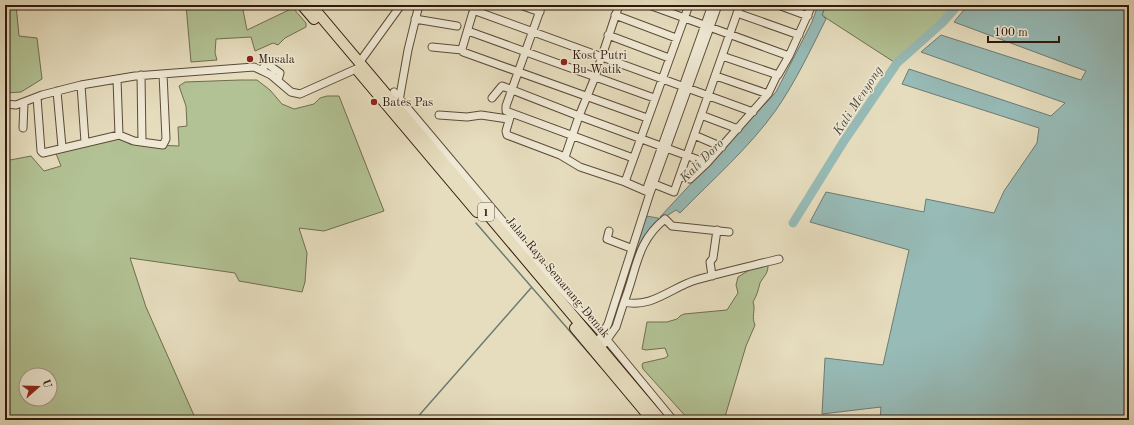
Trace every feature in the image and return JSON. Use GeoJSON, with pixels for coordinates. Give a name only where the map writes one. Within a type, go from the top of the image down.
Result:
{"type":"FeatureCollection","features":[{"type":"Feature","properties":{"kind":"highway","name":"Jalan Raya Semarang-Demak"},"geometry":{"type":"LineString","coordinates":[[302,5],[358,66],[391,94],[398,102],[411,129]]}},
{"type":"Feature","properties":{"kind":"highway","name":"Jalan Raya Semarang-Demak"},"geometry":{"type":"LineString","coordinates":[[311,5],[358,66],[411,129],[598,340],[661,420]]}},
{"type":"Feature","properties":{"kind":"highway","name":"Jalan Raya Semarang-Demak"},"geometry":{"type":"LineString","coordinates":[[598,340],[652,420]]}},
{"type":"Feature","properties":{"kind":"street"},"geometry":{"type":"LineString","coordinates":[[5,104],[16,105],[37,97],[81,85],[140,75],[254,67],[278,80],[292,92],[300,94],[358,66],[401,5]]}},
{"type":"Feature","properties":{"kind":"street"},"geometry":{"type":"LineString","coordinates":[[419,5],[418,20],[398,102],[544,271],[598,340],[673,420]]}},
{"type":"Feature","properties":{"kind":"street"},"geometry":{"type":"LineString","coordinates":[[520,5],[541,8],[505,110],[507,118],[507,135],[565,157],[580,167],[625,182],[648,192]]}},
{"type":"Feature","properties":{"kind":"street"},"geometry":{"type":"LineString","coordinates":[[565,157],[579,116],[595,77],[619,5]]}},
{"type":"Feature","properties":{"kind":"street"},"geometry":{"type":"LineString","coordinates":[[649,5],[789,56]]}},
{"type":"Feature","properties":{"kind":"street"},"geometry":{"type":"LineString","coordinates":[[625,182],[654,98],[689,5]]}},
{"type":"Feature","properties":{"kind":"street"},"geometry":{"type":"LineString","coordinates":[[707,26],[712,5]]}},
{"type":"Feature","properties":{"kind":"street"},"geometry":{"type":"LineString","coordinates":[[598,340],[624,290],[635,247],[640,216],[684,87],[707,26],[718,5]]}},
{"type":"Feature","properties":{"kind":"street"},"geometry":{"type":"LineString","coordinates":[[654,184],[674,192],[740,5]]}},
{"type":"Feature","properties":{"kind":"street"},"geometry":{"type":"LineString","coordinates":[[778,5],[808,16]]}},
{"type":"Feature","properties":{"kind":"street"},"geometry":{"type":"LineString","coordinates":[[680,177],[690,179],[707,163],[768,94],[777,75],[780,75],[812,5]]}},
{"type":"Feature","properties":{"kind":"street"},"geometry":{"type":"LineString","coordinates":[[462,50],[474,7],[532,31],[753,112]]}},
{"type":"Feature","properties":{"kind":"street"},"geometry":{"type":"LineString","coordinates":[[738,13],[799,36]]}},
{"type":"Feature","properties":{"kind":"street"},"geometry":{"type":"LineString","coordinates":[[615,15],[676,38]]}},
{"type":"Feature","properties":{"kind":"street"},"geometry":{"type":"LineString","coordinates":[[418,20],[457,26]]}},
{"type":"Feature","properties":{"kind":"street"},"geometry":{"type":"LineString","coordinates":[[468,31],[654,98]]}},
{"type":"Feature","properties":{"kind":"street"},"geometry":{"type":"LineString","coordinates":[[608,35],[669,58]]}},
{"type":"Feature","properties":{"kind":"street"},"geometry":{"type":"LineString","coordinates":[[432,47],[462,50],[518,72],[647,118]]}},
{"type":"Feature","properties":{"kind":"street"},"geometry":{"type":"LineString","coordinates":[[722,56],[777,75]]}},
{"type":"Feature","properties":{"kind":"street"},"geometry":{"type":"LineString","coordinates":[[37,97],[42,152],[119,134],[134,141],[161,145],[165,143],[163,74]]}},
{"type":"Feature","properties":{"kind":"street"},"geometry":{"type":"LineString","coordinates":[[140,75],[142,141]]}},
{"type":"Feature","properties":{"kind":"street"},"geometry":{"type":"LineString","coordinates":[[716,76],[768,94]]}},
{"type":"Feature","properties":{"kind":"street"},"geometry":{"type":"LineString","coordinates":[[117,79],[119,134]]}},
{"type":"Feature","properties":{"kind":"street"},"geometry":{"type":"LineString","coordinates":[[391,94],[402,84]]}},
{"type":"Feature","properties":{"kind":"street"},"geometry":{"type":"LineString","coordinates":[[81,85],[84,142]]}},
{"type":"Feature","properties":{"kind":"street"},"geometry":{"type":"LineString","coordinates":[[492,98],[495,97],[501,87],[511,90],[707,163]]}},
{"type":"Feature","properties":{"kind":"street"},"geometry":{"type":"LineString","coordinates":[[57,91],[62,147]]}},
{"type":"Feature","properties":{"kind":"street"},"geometry":{"type":"LineString","coordinates":[[23,128],[24,103]]}},
{"type":"Feature","properties":{"kind":"street"},"geometry":{"type":"LineString","coordinates":[[439,115],[467,117],[481,115],[507,118],[573,136],[633,158]]}},
{"type":"Feature","properties":{"kind":"street"},"geometry":{"type":"LineString","coordinates":[[701,115],[738,129]]}},
{"type":"Feature","properties":{"kind":"street"},"geometry":{"type":"LineString","coordinates":[[694,135],[722,147]]}},
{"type":"Feature","properties":{"kind":"street"},"geometry":{"type":"LineString","coordinates":[[648,192],[654,184],[664,147]]}},
{"type":"Feature","properties":{"kind":"street"},"geometry":{"type":"LineString","coordinates":[[598,340],[635,247],[653,228],[665,219],[672,226],[729,232]]}},
{"type":"Feature","properties":{"kind":"street"},"geometry":{"type":"LineString","coordinates":[[712,276],[710,262],[713,258],[717,230]]}},
{"type":"Feature","properties":{"kind":"street"},"geometry":{"type":"LineString","coordinates":[[609,231],[608,240],[635,247]]}},
{"type":"Feature","properties":{"kind":"street"},"geometry":{"type":"LineString","coordinates":[[624,302],[643,303],[663,296],[694,280],[779,259]]}},
{"type":"Feature","properties":{"kind":"street"},"geometry":{"type":"LineString","coordinates":[[598,340],[616,327],[624,302],[624,290]]}},
{"type":"Feature","properties":{"kind":"green space"},"geometry":{"type":"Polygon","coordinates":[[[5,5],[16,5],[19,36],[37,38],[42,79],[21,92],[5,93],[5,5]]]}},
{"type":"Feature","properties":{"kind":"green space"},"geometry":{"type":"Polygon","coordinates":[[[186,5],[242,5],[247,30],[293,8],[306,23],[306,27],[285,38],[278,45],[273,43],[255,51],[251,37],[216,39],[215,53],[217,60],[191,62],[186,5]]]}},
{"type":"Feature","properties":{"kind":"green space"},"geometry":{"type":"Polygon","coordinates":[[[826,5],[954,5],[941,20],[894,62],[822,15],[826,5]]]}},
{"type":"Feature","properties":{"kind":"green space"},"geometry":{"type":"Polygon","coordinates":[[[257,80],[270,90],[282,104],[294,109],[314,104],[320,98],[327,96],[339,96],[384,211],[324,231],[299,228],[307,253],[305,282],[302,292],[239,281],[235,273],[130,258],[146,307],[196,420],[5,420],[5,161],[31,156],[44,171],[61,166],[55,151],[113,139],[121,139],[130,144],[179,146],[178,127],[187,126],[186,106],[179,86],[185,82],[257,80]]]}},
{"type":"Feature","properties":{"kind":"green space"},"geometry":{"type":"Polygon","coordinates":[[[766,265],[768,266],[767,271],[760,283],[753,302],[753,319],[755,325],[746,346],[724,420],[689,420],[643,369],[643,363],[668,356],[665,348],[642,349],[647,322],[667,322],[677,319],[684,314],[727,310],[738,293],[736,285],[738,277],[751,269],[766,265]]]}},
{"type":"Feature","properties":{"kind":"water"},"geometry":{"type":"Polygon","coordinates":[[[818,5],[826,5],[822,15],[826,19],[797,76],[776,110],[742,151],[680,213],[676,210],[662,219],[660,217],[776,92],[812,22],[818,5]]]}},
{"type":"Feature","properties":{"kind":"water"},"geometry":{"type":"Polygon","coordinates":[[[968,5],[1129,5],[1129,420],[880,420],[881,407],[822,414],[825,358],[883,365],[909,250],[810,222],[826,192],[924,212],[926,199],[994,213],[1004,191],[1037,143],[1039,128],[902,84],[909,69],[1051,116],[1065,103],[921,52],[941,35],[1081,80],[1086,71],[954,22],[968,5]]]}},
{"type":"Feature","properties":{"kind":"water"},"geometry":{"type":"Polygon","coordinates":[[[646,216],[661,220],[651,230],[612,333],[605,335],[617,308],[646,216]]]}},
{"type":"Feature","properties":{"kind":"waterway","name":"Kali Menyong"},"geometry":{"type":"LineString","coordinates":[[793,223],[842,144],[897,63],[942,23],[958,5]]}},
{"type":"Feature","properties":{"kind":"waterway"},"geometry":{"type":"LineString","coordinates":[[476,223],[600,366]]}},
{"type":"Feature","properties":{"kind":"waterway"},"geometry":{"type":"LineString","coordinates":[[415,420],[531,288]]}},
{"type":"Feature","properties":{"kind":"place","name":"Musala"},"geometry":{"type":"Point","coordinates":[250,59]}},
{"type":"Feature","properties":{"kind":"place","name":"Kost Putri Bu Watik"},"geometry":{"type":"Point","coordinates":[564,62]}},
{"type":"Feature","properties":{"kind":"place","name":"Bates Pas"},"geometry":{"type":"Point","coordinates":[374,102]}},
{"type":"Feature","properties":{"kind":"water label","name":"Kali Doro"},"geometry":{"type":"Point","coordinates":[701,160]}}]}
